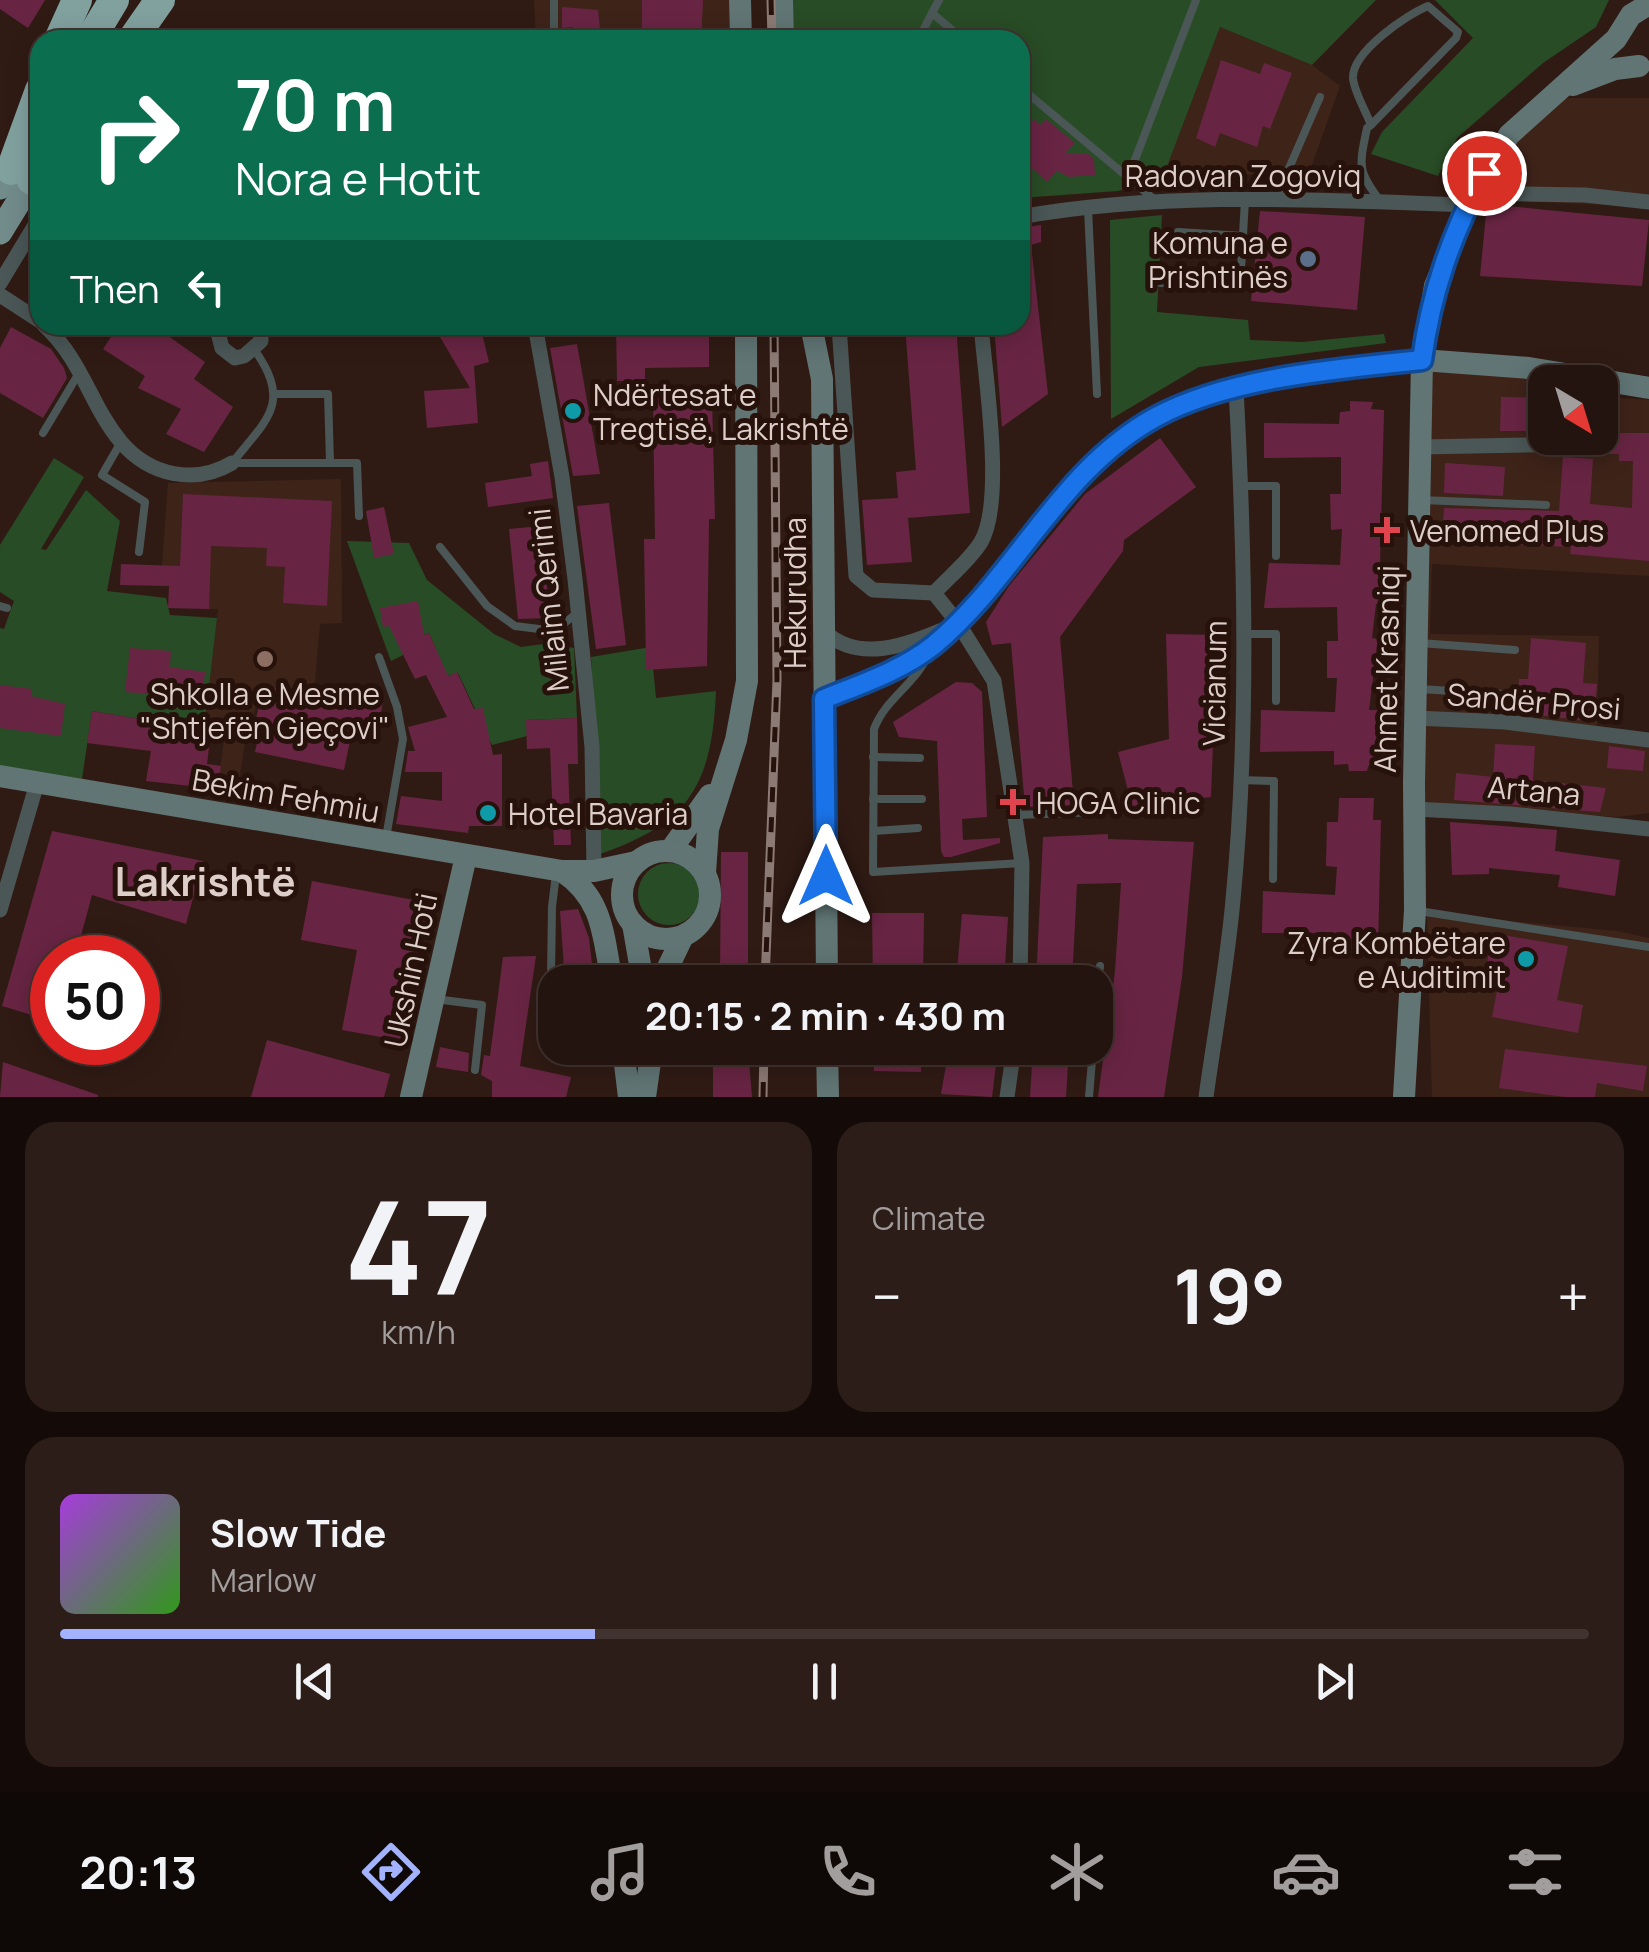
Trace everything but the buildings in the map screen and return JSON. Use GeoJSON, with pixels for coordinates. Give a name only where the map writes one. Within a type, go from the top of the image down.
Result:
{"type":"FeatureCollection","features":[{"type":"Feature","properties":{"kind":"highway"},"geometry":{"type":"LineString","coordinates":[[64,30],[77,0]]}},
{"type":"Feature","properties":{"kind":"highway"},"geometry":{"type":"LineString","coordinates":[[74,30],[92,0]]}},
{"type":"Feature","properties":{"kind":"highway"},"geometry":{"type":"LineString","coordinates":[[96,30],[114,0]]}},
{"type":"Feature","properties":{"kind":"highway"},"geometry":{"type":"LineString","coordinates":[[123,30],[142,0]]}},
{"type":"Feature","properties":{"kind":"highway"},"geometry":{"type":"LineString","coordinates":[[139,30],[160,0]]}},
{"type":"Feature","properties":{"kind":"highway"},"geometry":{"type":"LineString","coordinates":[[25,175],[30,147]]}},
{"type":"Feature","properties":{"kind":"main road"},"geometry":{"type":"LineString","coordinates":[[740,0],[741,30]]}},
{"type":"Feature","properties":{"kind":"main road"},"geometry":{"type":"LineString","coordinates":[[782,0],[783,30]]}},
{"type":"Feature","properties":{"kind":"main road"},"geometry":{"type":"LineString","coordinates":[[1635,13],[1626,52],[1644,68]]}},
{"type":"Feature","properties":{"kind":"main road","name":"Ahmet Krasniqi"},"geometry":{"type":"LineString","coordinates":[[1404,1097],[1415,910],[1422,360],[1435,286],[1471,199],[1509,135],[1635,13]]}},
{"type":"Feature","properties":{"kind":"main road","name":"Ahmet Krasniqi"},"geometry":{"type":"LineString","coordinates":[[1548,98],[1596,75],[1644,68]]}},
{"type":"Feature","properties":{"kind":"main road"},"geometry":{"type":"LineString","coordinates":[[0,232],[25,175]]}},
{"type":"Feature","properties":{"kind":"main road","name":"Hekurudha"},"geometry":{"type":"LineString","coordinates":[[669,965],[683,936],[705,916],[710,902],[705,872],[708,828],[744,711],[746,335]]}},
{"type":"Feature","properties":{"kind":"main road","name":"Hekurudha"},"geometry":{"type":"LineString","coordinates":[[812,335],[822,379],[827,965]]}},
{"type":"Feature","properties":{"kind":"main road"},"geometry":{"type":"LineString","coordinates":[[1422,360],[1529,368],[1649,388]]}},
{"type":"Feature","properties":{"kind":"main road","name":"Hekurudha"},"geometry":{"type":"LineString","coordinates":[[670,851],[704,807],[726,766]]}},
{"type":"Feature","properties":{"kind":"main road","name":"Bekim Fehmiu"},"geometry":{"type":"LineString","coordinates":[[0,776],[559,870],[594,872],[636,862]]}},
{"type":"Feature","properties":{"kind":"main road"},"geometry":{"type":"LineString","coordinates":[[639,965],[624,883],[636,862],[658,851],[670,851],[695,861],[705,872]]}},
{"type":"Feature","properties":{"kind":"main road","name":"Ukshin Hoti"},"geometry":{"type":"LineString","coordinates":[[412,1097],[466,856]]}},
{"type":"Feature","properties":{"kind":"main road"},"geometry":{"type":"LineString","coordinates":[[559,870],[580,883],[596,908],[608,965]]}},
{"type":"Feature","properties":{"kind":"main road","name":"Bekim Fehmiu"},"geometry":{"type":"LineString","coordinates":[[559,870],[590,885],[629,918]]}},
{"type":"Feature","properties":{"kind":"main road"},"geometry":{"type":"LineString","coordinates":[[629,918],[656,938],[683,936]]}},
{"type":"Feature","properties":{"kind":"main road"},"geometry":{"type":"LineString","coordinates":[[625,1065],[628,1097]]}},
{"type":"Feature","properties":{"kind":"main road"},"geometry":{"type":"LineString","coordinates":[[641,1065],[642,1097]]}},
{"type":"Feature","properties":{"kind":"main road"},"geometry":{"type":"LineString","coordinates":[[642,1097],[649,1065]]}},
{"type":"Feature","properties":{"kind":"main road"},"geometry":{"type":"LineString","coordinates":[[827,1065],[828,1097]]}},
{"type":"Feature","properties":{"kind":"street","name":"Radovan Zogoviq"},"geometry":{"type":"LineString","coordinates":[[1030,215],[1088,205],[1246,198],[1381,202],[1585,195],[1649,202]]}},
{"type":"Feature","properties":{"kind":"street"},"geometry":{"type":"LineString","coordinates":[[0,284],[30,234]]}},
{"type":"Feature","properties":{"kind":"street"},"geometry":{"type":"LineString","coordinates":[[0,296],[30,315]]}},
{"type":"Feature","properties":{"kind":"street"},"geometry":{"type":"LineString","coordinates":[[52,335],[82,370],[121,442],[162,470],[182,477],[214,474],[232,463]]}},
{"type":"Feature","properties":{"kind":"street"},"geometry":{"type":"LineString","coordinates":[[220,335],[227,355],[244,356],[261,341],[261,335]]}},
{"type":"Feature","properties":{"kind":"street","name":"Milaim Qerimi"},"geometry":{"type":"LineString","coordinates":[[537,335],[562,476],[578,612],[592,747],[594,872]]}},
{"type":"Feature","properties":{"kind":"street"},"geometry":{"type":"LineString","coordinates":[[840,335],[856,576],[873,590],[934,593],[994,681],[1022,863],[1020,965]]}},
{"type":"Feature","properties":{"kind":"street"},"geometry":{"type":"LineString","coordinates":[[934,593],[981,543],[986,530],[993,474],[982,335]]}},
{"type":"Feature","properties":{"kind":"street"},"geometry":{"type":"LineString","coordinates":[[824,699],[931,648],[1005,571],[1043,517],[1088,470],[1152,420],[1192,399],[1236,388],[1422,360]]}},
{"type":"Feature","properties":{"kind":"street","name":"Vicianum"},"geometry":{"type":"LineString","coordinates":[[1206,1097],[1233,904],[1240,780],[1241,486],[1236,388]]}},
{"type":"Feature","properties":{"kind":"street"},"geometry":{"type":"LineString","coordinates":[[1421,447],[1528,445]]}},
{"type":"Feature","properties":{"kind":"street"},"geometry":{"type":"LineString","coordinates":[[825,632],[850,646],[893,648],[958,623]]}},
{"type":"Feature","properties":{"kind":"street","name":"Sandër Prosi"},"geometry":{"type":"LineString","coordinates":[[1415,718],[1522,724],[1649,740]]}},
{"type":"Feature","properties":{"kind":"street"},"geometry":{"type":"LineString","coordinates":[[0,910],[36,782]]}},
{"type":"Feature","properties":{"kind":"street","name":"Artana"},"geometry":{"type":"LineString","coordinates":[[1414,809],[1512,814],[1649,829]]}},
{"type":"Feature","properties":{"kind":"street"},"geometry":{"type":"LineString","coordinates":[[1007,1097],[1012,1065]]}},
{"type":"Feature","properties":{"kind":"lane"},"geometry":{"type":"LineString","coordinates":[[554,0],[554,30]]}},
{"type":"Feature","properties":{"kind":"lane"},"geometry":{"type":"LineString","coordinates":[[923,30],[939,0]]}},
{"type":"Feature","properties":{"kind":"lane"},"geometry":{"type":"LineString","coordinates":[[1128,178],[1196,0]]}},
{"type":"Feature","properties":{"kind":"lane"},"geometry":{"type":"LineString","coordinates":[[1370,124],[1353,78],[1358,60],[1382,35],[1428,6],[1458,32],[1370,124],[1360,165],[1363,178],[1381,202]]}},
{"type":"Feature","properties":{"kind":"lane"},"geometry":{"type":"LineString","coordinates":[[932,13],[952,30]]}},
{"type":"Feature","properties":{"kind":"lane"},"geometry":{"type":"LineString","coordinates":[[1030,95],[1156,200]]}},
{"type":"Feature","properties":{"kind":"lane"},"geometry":{"type":"LineString","coordinates":[[1275,200],[1320,97]]}},
{"type":"Feature","properties":{"kind":"lane"},"geometry":{"type":"LineString","coordinates":[[1161,283],[1240,287],[1246,198]]}},
{"type":"Feature","properties":{"kind":"lane"},"geometry":{"type":"LineString","coordinates":[[1088,205],[1097,394]]}},
{"type":"Feature","properties":{"kind":"lane"},"geometry":{"type":"LineString","coordinates":[[1178,232],[1243,236]]}},
{"type":"Feature","properties":{"kind":"lane"},"geometry":{"type":"LineString","coordinates":[[232,463],[271,410],[275,394],[271,372],[254,349]]}},
{"type":"Feature","properties":{"kind":"lane"},"geometry":{"type":"LineString","coordinates":[[43,434],[82,370]]}},
{"type":"Feature","properties":{"kind":"lane"},"geometry":{"type":"LineString","coordinates":[[644,391],[746,392]]}},
{"type":"Feature","properties":{"kind":"lane"},"geometry":{"type":"LineString","coordinates":[[275,394],[328,394],[330,462]]}},
{"type":"Feature","properties":{"kind":"lane"},"geometry":{"type":"LineString","coordinates":[[121,442],[102,475],[144,502],[139,552]]}},
{"type":"Feature","properties":{"kind":"lane"},"geometry":{"type":"LineString","coordinates":[[232,463],[357,463],[359,516]]}},
{"type":"Feature","properties":{"kind":"lane"},"geometry":{"type":"LineString","coordinates":[[1241,486],[1276,486],[1276,556]]}},
{"type":"Feature","properties":{"kind":"lane"},"geometry":{"type":"LineString","coordinates":[[1420,500],[1546,505]]}},
{"type":"Feature","properties":{"kind":"lane"},"geometry":{"type":"LineString","coordinates":[[440,547],[487,606],[514,626],[555,631],[578,612]]}},
{"type":"Feature","properties":{"kind":"lane"},"geometry":{"type":"LineString","coordinates":[[1242,634],[1276,634],[1276,701]]}},
{"type":"Feature","properties":{"kind":"lane"},"geometry":{"type":"LineString","coordinates":[[1416,642],[1515,650]]}},
{"type":"Feature","properties":{"kind":"lane"},"geometry":{"type":"LineString","coordinates":[[931,648],[915,680],[879,715],[874,728],[873,872],[1022,863]]}},
{"type":"Feature","properties":{"kind":"lane"},"geometry":{"type":"LineString","coordinates":[[379,657],[397,707],[403,739],[386,842]]}},
{"type":"Feature","properties":{"kind":"lane"},"geometry":{"type":"LineString","coordinates":[[1416,688],[1504,694]]}},
{"type":"Feature","properties":{"kind":"lane"},"geometry":{"type":"LineString","coordinates":[[872,757],[920,758]]}},
{"type":"Feature","properties":{"kind":"lane"},"geometry":{"type":"LineString","coordinates":[[1240,780],[1274,780],[1272,879]]}},
{"type":"Feature","properties":{"kind":"lane"},"geometry":{"type":"LineString","coordinates":[[873,799],[922,799]]}},
{"type":"Feature","properties":{"kind":"lane"},"geometry":{"type":"LineString","coordinates":[[1014,815],[1100,812]]}},
{"type":"Feature","properties":{"kind":"lane"},"geometry":{"type":"LineString","coordinates":[[874,831],[918,828]]}},
{"type":"Feature","properties":{"kind":"lane"},"geometry":{"type":"LineString","coordinates":[[551,965],[552,907],[559,870]]}},
{"type":"Feature","properties":{"kind":"lane"},"geometry":{"type":"LineString","coordinates":[[1415,910],[1649,946]]}},
{"type":"Feature","properties":{"kind":"lane"},"geometry":{"type":"LineString","coordinates":[[435,999],[482,1005],[476,1070]]}},
{"type":"Feature","properties":{"kind":"lane"},"geometry":{"type":"LineString","coordinates":[[1089,1097],[1092,1065]]}},
{"type":"Feature","properties":{"kind":"shaded area"},"geometry":{"type":"Polygon","coordinates":[[[534,0],[729,0],[729,30],[536,30],[534,0]]]}},
{"type":"Feature","properties":{"kind":"shaded area"},"geometry":{"type":"Polygon","coordinates":[[[1220,27],[1312,65],[1340,86],[1309,173],[1163,177],[1220,27]]]}},
{"type":"Feature","properties":{"kind":"shaded area"},"geometry":{"type":"Polygon","coordinates":[[[1548,98],[1649,98],[1649,207],[1478,199],[1474,193],[1548,98]]]}},
{"type":"Feature","properties":{"kind":"shaded area"},"geometry":{"type":"Polygon","coordinates":[[[1422,360],[1528,368],[1528,455],[1618,455],[1618,398],[1649,400],[1649,576],[1432,564],[1430,634],[1599,636],[1597,726],[1649,734],[1649,813],[1618,817],[1425,804],[1422,360]]]}},
{"type":"Feature","properties":{"kind":"shaded area","name":"Shkolla e Mesme \"Shtjefën Gjeçovi\""},"geometry":{"type":"Polygon","coordinates":[[[341,479],[342,623],[320,624],[314,693],[263,685],[245,741],[237,796],[217,793],[225,733],[204,730],[218,609],[209,609],[162,566],[168,483],[341,479]]]}},
{"type":"Feature","properties":{"kind":"shaded area"},"geometry":{"type":"Polygon","coordinates":[[[1427,913],[1617,931],[1649,938],[1649,1097],[1432,1097],[1427,913]]]}},
{"type":"Feature","properties":{"kind":"green space"},"geometry":{"type":"Polygon","coordinates":[[[786,0],[1376,0],[1312,65],[1220,27],[1163,177],[1118,191],[1030,197],[1030,30],[786,30],[786,0]]]}},
{"type":"Feature","properties":{"kind":"green space"},"geometry":{"type":"Polygon","coordinates":[[[1435,0],[1609,0],[1596,27],[1543,63],[1457,138],[1438,176],[1371,154],[1382,132],[1473,38],[1435,0]]]}},
{"type":"Feature","properties":{"kind":"green space"},"geometry":{"type":"Polygon","coordinates":[[[1162,215],[1157,312],[1248,320],[1250,340],[1302,342],[1384,334],[1386,343],[1199,367],[1111,419],[1110,220],[1162,215]]]}},
{"type":"Feature","properties":{"kind":"green space"},"geometry":{"type":"Polygon","coordinates":[[[54,458],[84,477],[41,549],[46,550],[86,490],[120,521],[107,591],[166,598],[170,615],[217,618],[204,730],[92,711],[82,779],[0,766],[0,628],[4,629],[14,601],[0,592],[0,545],[54,458]]]}},
{"type":"Feature","properties":{"kind":"green space"},"geometry":{"type":"Polygon","coordinates":[[[347,541],[409,543],[427,580],[494,634],[521,647],[551,643],[574,648],[577,718],[527,720],[527,736],[492,745],[458,673],[447,676],[429,633],[399,644],[403,655],[391,661],[347,541]]]}},
{"type":"Feature","properties":{"kind":"green space"},"geometry":{"type":"Polygon","coordinates":[[[651,647],[656,698],[716,691],[709,751],[690,796],[675,813],[656,829],[600,854],[591,657],[651,647]]]}},
{"type":"Feature","properties":{"kind":"green space"},"geometry":{"type":"Polygon","coordinates":[[[669,863],[691,872],[700,894],[691,916],[669,925],[647,916],[638,894],[647,872],[669,863]]]}},
{"type":"Feature","properties":{"kind":"railway"},"geometry":{"type":"LineString","coordinates":[[771,0],[772,30]]}},
{"type":"Feature","properties":{"kind":"railway"},"geometry":{"type":"LineString","coordinates":[[766,965],[777,680],[774,335]]}},
{"type":"Feature","properties":{"kind":"railway"},"geometry":{"type":"LineString","coordinates":[[763,1097],[764,1065]]}},
{"type":"Feature","properties":{"kind":"place","name":"Komuna e Prishtinës"},"geometry":{"type":"Point","coordinates":[1308,259]}},
{"type":"Feature","properties":{"kind":"place","name":"Ndërtesat e Tregtisë, Lakrishtë"},"geometry":{"type":"Point","coordinates":[573,411]}},
{"type":"Feature","properties":{"kind":"place","name":"Venomed Plus"},"geometry":{"type":"Point","coordinates":[1387,530]}},
{"type":"Feature","properties":{"kind":"place","name":"Shkolla e Mesme \"Shtjefën Gjeçovi\""},"geometry":{"type":"Point","coordinates":[265,659]}},
{"type":"Feature","properties":{"kind":"place","name":"HOGA Clinic"},"geometry":{"type":"Point","coordinates":[1013,802]}},
{"type":"Feature","properties":{"kind":"place","name":"Hotel Bavaria"},"geometry":{"type":"Point","coordinates":[488,813]}},
{"type":"Feature","properties":{"kind":"place","name":"Zyra Kombëtare e Auditimit"},"geometry":{"type":"Point","coordinates":[1526,959]}},
{"type":"Feature","properties":{"kind":"district","name":"Lakrishtë"},"geometry":{"type":"Point","coordinates":[205,880]}},
{"type":"Feature","properties":{"kind":"route"},"geometry":{"type":"LineString","coordinates":[[826,876],[824,699],[931,648],[1005,571],[1043,517],[1088,470],[1152,420],[1212,393],[1422,360],[1435,286],[1448,247],[1484,173]]}}]}
